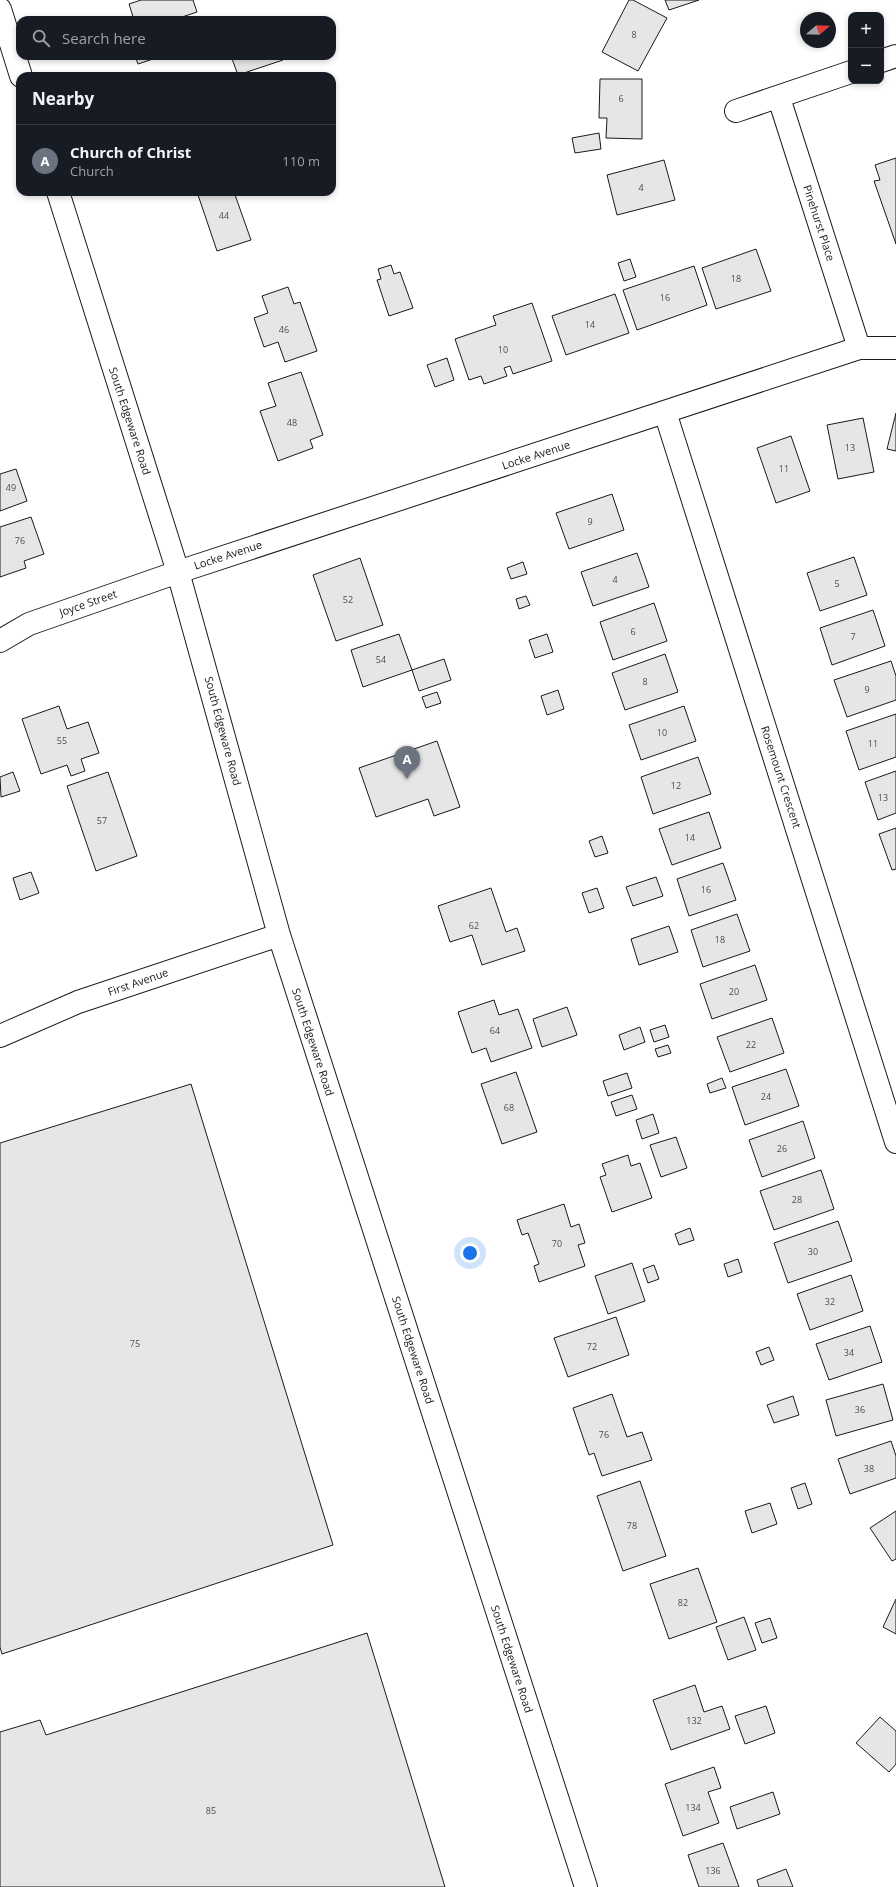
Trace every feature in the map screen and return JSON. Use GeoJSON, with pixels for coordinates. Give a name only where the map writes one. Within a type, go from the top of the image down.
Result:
{"type":"FeatureCollection","features":[{"type":"Feature","properties":{"kind":"main road"},"geometry":{"type":"LineString","coordinates":[[0,9],[20,72]]}},
{"type":"Feature","properties":{"kind":"main road"},"geometry":{"type":"LineString","coordinates":[[884,60],[896,56]]}},
{"type":"Feature","properties":{"kind":"main road"},"geometry":{"type":"LineString","coordinates":[[736,111],[779,98],[848,73]]}},
{"type":"Feature","properties":{"kind":"main road","name":"Pinehurst Place"},"geometry":{"type":"LineString","coordinates":[[779,98],[859,348]]}},
{"type":"Feature","properties":{"kind":"main road","name":"South Edgeware Road"},"geometry":{"type":"LineString","coordinates":[[59,196],[178,572],[279,935],[586,1887]]}},
{"type":"Feature","properties":{"kind":"main road","name":"Locke Avenue"},"geometry":{"type":"LineString","coordinates":[[178,572],[859,348],[896,348]]}},
{"type":"Feature","properties":{"kind":"main road","name":"Rosemount Crescent"},"geometry":{"type":"LineString","coordinates":[[665,412],[896,1142]]}},
{"type":"Feature","properties":{"kind":"main road","name":"Joyce Street"},"geometry":{"type":"LineString","coordinates":[[0,641],[30,624],[178,572]]}},
{"type":"Feature","properties":{"kind":"main road","name":"First Avenue"},"geometry":{"type":"LineString","coordinates":[[0,1036],[78,1002],[279,935]]}},
{"type":"Feature","properties":{"kind":"building"},"geometry":{"type":"Polygon","coordinates":[[[141,0],[193,0],[197,12],[185,16],[133,16],[129,4],[141,0]]]}},
{"type":"Feature","properties":{"kind":"building"},"geometry":{"type":"Polygon","coordinates":[[[629,0],[633,0],[667,18],[638,71],[602,52],[629,0]]]}},
{"type":"Feature","properties":{"kind":"building"},"geometry":{"type":"Polygon","coordinates":[[[665,0],[699,0],[669,10],[665,0]]]}},
{"type":"Feature","properties":{"kind":"building"},"geometry":{"type":"Polygon","coordinates":[[[136,60],[150,60],[138,64],[136,60]]]}},
{"type":"Feature","properties":{"kind":"building"},"geometry":{"type":"Polygon","coordinates":[[[232,60],[283,60],[247,72],[237,72],[232,60]]]}},
{"type":"Feature","properties":{"kind":"building"},"geometry":{"type":"Polygon","coordinates":[[[600,79],[642,79],[642,139],[606,138],[607,118],[599,118],[600,79]]]}},
{"type":"Feature","properties":{"kind":"building"},"geometry":{"type":"Polygon","coordinates":[[[599,133],[601,149],[575,153],[572,138],[599,133]]]}},
{"type":"Feature","properties":{"kind":"building"},"geometry":{"type":"Polygon","coordinates":[[[896,158],[896,244],[874,181],[880,180],[875,165],[896,158]]]}},
{"type":"Feature","properties":{"kind":"building"},"geometry":{"type":"Polygon","coordinates":[[[664,160],[675,200],[617,215],[607,175],[664,160]]]}},
{"type":"Feature","properties":{"kind":"building"},"geometry":{"type":"Polygon","coordinates":[[[198,196],[235,196],[251,240],[217,251],[198,196]]]}},
{"type":"Feature","properties":{"kind":"building"},"geometry":{"type":"Polygon","coordinates":[[[756,249],[771,291],[716,309],[702,268],[756,249]]]}},
{"type":"Feature","properties":{"kind":"building"},"geometry":{"type":"Polygon","coordinates":[[[630,259],[636,277],[624,281],[618,263],[630,259]]]}},
{"type":"Feature","properties":{"kind":"building"},"geometry":{"type":"Polygon","coordinates":[[[391,265],[394,274],[400,272],[413,308],[389,316],[377,280],[381,279],[378,269],[391,265]]]}},
{"type":"Feature","properties":{"kind":"building"},"geometry":{"type":"Polygon","coordinates":[[[694,266],[707,305],[637,330],[623,290],[694,266]]]}},
{"type":"Feature","properties":{"kind":"building"},"geometry":{"type":"Polygon","coordinates":[[[288,287],[294,304],[300,302],[317,351],[285,362],[278,342],[264,347],[254,318],[268,313],[262,296],[288,287]]]}},
{"type":"Feature","properties":{"kind":"building"},"geometry":{"type":"Polygon","coordinates":[[[615,294],[629,333],[566,355],[552,316],[615,294]]]}},
{"type":"Feature","properties":{"kind":"building"},"geometry":{"type":"Polygon","coordinates":[[[532,303],[552,361],[513,374],[510,366],[504,368],[507,376],[484,384],[481,376],[469,380],[455,339],[496,325],[493,316],[532,303]]]}},
{"type":"Feature","properties":{"kind":"building"},"geometry":{"type":"Polygon","coordinates":[[[447,358],[454,380],[435,387],[427,365],[447,358]]]}},
{"type":"Feature","properties":{"kind":"building"},"geometry":{"type":"Polygon","coordinates":[[[301,372],[323,435],[310,440],[313,448],[278,461],[260,411],[276,406],[268,383],[301,372]]]}},
{"type":"Feature","properties":{"kind":"building"},"geometry":{"type":"Polygon","coordinates":[[[896,413],[896,451],[887,449],[896,413]]]}},
{"type":"Feature","properties":{"kind":"building"},"geometry":{"type":"Polygon","coordinates":[[[863,418],[874,472],[838,479],[827,425],[863,418]]]}},
{"type":"Feature","properties":{"kind":"building"},"geometry":{"type":"Polygon","coordinates":[[[791,436],[810,491],[776,503],[757,448],[791,436]]]}},
{"type":"Feature","properties":{"kind":"building"},"geometry":{"type":"Polygon","coordinates":[[[16,469],[27,501],[0,511],[0,474],[16,469]]]}},
{"type":"Feature","properties":{"kind":"building"},"geometry":{"type":"Polygon","coordinates":[[[612,494],[624,530],[569,549],[556,513],[612,494]]]}},
{"type":"Feature","properties":{"kind":"building"},"geometry":{"type":"Polygon","coordinates":[[[31,517],[44,554],[24,561],[26,568],[0,577],[0,527],[31,517]]]}},
{"type":"Feature","properties":{"kind":"building"},"geometry":{"type":"Polygon","coordinates":[[[637,553],[649,587],[593,606],[581,572],[637,553]]]}},
{"type":"Feature","properties":{"kind":"building"},"geometry":{"type":"Polygon","coordinates":[[[854,557],[867,595],[820,611],[807,573],[854,557]]]}},
{"type":"Feature","properties":{"kind":"building"},"geometry":{"type":"Polygon","coordinates":[[[360,558],[383,625],[336,641],[313,575],[360,558]]]}},
{"type":"Feature","properties":{"kind":"building"},"geometry":{"type":"Polygon","coordinates":[[[523,562],[527,574],[511,579],[507,568],[523,562]]]}},
{"type":"Feature","properties":{"kind":"building"},"geometry":{"type":"Polygon","coordinates":[[[526,596],[530,605],[519,609],[516,599],[526,596]]]}},
{"type":"Feature","properties":{"kind":"building"},"geometry":{"type":"Polygon","coordinates":[[[654,603],[667,641],[613,660],[600,622],[654,603]]]}},
{"type":"Feature","properties":{"kind":"building"},"geometry":{"type":"Polygon","coordinates":[[[873,610],[885,646],[832,665],[820,628],[873,610]]]}},
{"type":"Feature","properties":{"kind":"building"},"geometry":{"type":"Polygon","coordinates":[[[399,634],[412,670],[363,687],[351,650],[399,634]]]}},
{"type":"Feature","properties":{"kind":"building"},"geometry":{"type":"Polygon","coordinates":[[[547,634],[553,652],[535,658],[529,640],[547,634]]]}},
{"type":"Feature","properties":{"kind":"building"},"geometry":{"type":"Polygon","coordinates":[[[665,654],[678,692],[625,710],[612,673],[665,654]]]}},
{"type":"Feature","properties":{"kind":"building"},"geometry":{"type":"Polygon","coordinates":[[[444,659],[451,680],[419,691],[412,670],[444,659]]]}},
{"type":"Feature","properties":{"kind":"building"},"geometry":{"type":"Polygon","coordinates":[[[891,661],[896,676],[896,700],[847,717],[834,680],[891,661]]]}},
{"type":"Feature","properties":{"kind":"building"},"geometry":{"type":"Polygon","coordinates":[[[558,690],[564,709],[547,715],[541,696],[558,690]]]}},
{"type":"Feature","properties":{"kind":"building"},"geometry":{"type":"Polygon","coordinates":[[[437,692],[441,703],[426,708],[422,697],[437,692]]]}},
{"type":"Feature","properties":{"kind":"building"},"geometry":{"type":"Polygon","coordinates":[[[59,706],[67,729],[88,722],[99,753],[81,759],[85,771],[71,776],[67,765],[41,774],[22,719],[59,706]]]}},
{"type":"Feature","properties":{"kind":"building"},"geometry":{"type":"Polygon","coordinates":[[[684,706],[696,741],[641,760],[629,725],[684,706]]]}},
{"type":"Feature","properties":{"kind":"building"},"geometry":{"type":"Polygon","coordinates":[[[896,714],[896,757],[859,770],[846,731],[896,714]]]}},
{"type":"Feature","properties":{"kind":"building"},"geometry":{"type":"Polygon","coordinates":[[[437,741],[460,807],[434,816],[428,799],[376,817],[359,768],[437,741]]]}},
{"type":"Feature","properties":{"kind":"building"},"geometry":{"type":"Polygon","coordinates":[[[698,757],[711,794],[653,814],[641,777],[698,757]]]}},
{"type":"Feature","properties":{"kind":"building"},"geometry":{"type":"Polygon","coordinates":[[[896,771],[896,813],[878,820],[865,782],[896,771]]]}},
{"type":"Feature","properties":{"kind":"building"},"geometry":{"type":"Polygon","coordinates":[[[13,772],[20,791],[1,797],[0,777],[13,772]]]}},
{"type":"Feature","properties":{"kind":"building"},"geometry":{"type":"Polygon","coordinates":[[[108,772],[137,856],[96,871],[67,786],[108,772]]]}},
{"type":"Feature","properties":{"kind":"building"},"geometry":{"type":"Polygon","coordinates":[[[709,812],[721,848],[672,865],[659,829],[709,812]]]}},
{"type":"Feature","properties":{"kind":"building"},"geometry":{"type":"Polygon","coordinates":[[[896,828],[896,869],[892,870],[879,834],[896,828]]]}},
{"type":"Feature","properties":{"kind":"building"},"geometry":{"type":"Polygon","coordinates":[[[602,836],[608,853],[595,857],[589,841],[602,836]]]}},
{"type":"Feature","properties":{"kind":"building"},"geometry":{"type":"Polygon","coordinates":[[[723,863],[736,900],[689,916],[677,879],[723,863]]]}},
{"type":"Feature","properties":{"kind":"building"},"geometry":{"type":"Polygon","coordinates":[[[31,872],[39,893],[20,900],[13,878],[31,872]]]}},
{"type":"Feature","properties":{"kind":"building"},"geometry":{"type":"Polygon","coordinates":[[[656,877],[663,896],[633,906],[626,887],[656,877]]]}},
{"type":"Feature","properties":{"kind":"building"},"geometry":{"type":"Polygon","coordinates":[[[491,888],[506,932],[517,928],[525,951],[482,965],[472,935],[450,942],[438,906],[491,888]]]}},
{"type":"Feature","properties":{"kind":"building"},"geometry":{"type":"Polygon","coordinates":[[[597,888],[604,908],[589,913],[582,893],[597,888]]]}},
{"type":"Feature","properties":{"kind":"building"},"geometry":{"type":"Polygon","coordinates":[[[737,914],[750,951],[703,967],[691,930],[737,914]]]}},
{"type":"Feature","properties":{"kind":"building"},"geometry":{"type":"Polygon","coordinates":[[[669,926],[678,952],[639,965],[631,939],[669,926]]]}},
{"type":"Feature","properties":{"kind":"building"},"geometry":{"type":"Polygon","coordinates":[[[755,965],[767,1000],[712,1019],[700,984],[755,965]]]}},
{"type":"Feature","properties":{"kind":"building"},"geometry":{"type":"Polygon","coordinates":[[[494,1000],[499,1015],[518,1009],[532,1048],[491,1062],[486,1048],[472,1053],[458,1012],[494,1000]]]}},
{"type":"Feature","properties":{"kind":"building"},"geometry":{"type":"Polygon","coordinates":[[[567,1007],[577,1035],[542,1047],[533,1019],[567,1007]]]}},
{"type":"Feature","properties":{"kind":"building"},"geometry":{"type":"Polygon","coordinates":[[[772,1018],[784,1053],[730,1072],[717,1037],[772,1018]]]}},
{"type":"Feature","properties":{"kind":"building"},"geometry":{"type":"Polygon","coordinates":[[[665,1025],[669,1037],[654,1042],[650,1030],[665,1025]]]}},
{"type":"Feature","properties":{"kind":"building"},"geometry":{"type":"Polygon","coordinates":[[[640,1027],[645,1042],[624,1050],[619,1035],[640,1027]]]}},
{"type":"Feature","properties":{"kind":"building"},"geometry":{"type":"Polygon","coordinates":[[[668,1045],[671,1053],[658,1057],[655,1049],[668,1045]]]}},
{"type":"Feature","properties":{"kind":"building"},"geometry":{"type":"Polygon","coordinates":[[[786,1069],[799,1106],[745,1125],[732,1087],[786,1069]]]}},
{"type":"Feature","properties":{"kind":"building"},"geometry":{"type":"Polygon","coordinates":[[[516,1072],[537,1132],[502,1144],[481,1084],[516,1072]]]}},
{"type":"Feature","properties":{"kind":"building"},"geometry":{"type":"Polygon","coordinates":[[[627,1073],[632,1088],[608,1096],[603,1081],[627,1073]]]}},
{"type":"Feature","properties":{"kind":"building"},"geometry":{"type":"Polygon","coordinates":[[[722,1078],[726,1088],[710,1093],[707,1084],[722,1078]]]}},
{"type":"Feature","properties":{"kind":"building"},"geometry":{"type":"Polygon","coordinates":[[[191,1084],[333,1545],[2,1654],[0,1647],[0,1143],[191,1084]]]}},
{"type":"Feature","properties":{"kind":"building"},"geometry":{"type":"Polygon","coordinates":[[[632,1095],[637,1109],[616,1116],[611,1102],[632,1095]]]}},
{"type":"Feature","properties":{"kind":"building"},"geometry":{"type":"Polygon","coordinates":[[[653,1114],[659,1133],[642,1139],[636,1120],[653,1114]]]}},
{"type":"Feature","properties":{"kind":"building"},"geometry":{"type":"Polygon","coordinates":[[[803,1121],[815,1158],[762,1177],[749,1140],[803,1121]]]}},
{"type":"Feature","properties":{"kind":"building"},"geometry":{"type":"Polygon","coordinates":[[[676,1137],[687,1168],[661,1177],[650,1145],[676,1137]]]}},
{"type":"Feature","properties":{"kind":"building"},"geometry":{"type":"Polygon","coordinates":[[[628,1155],[631,1166],[640,1163],[652,1198],[612,1212],[600,1177],[606,1175],[602,1164],[628,1155]]]}},
{"type":"Feature","properties":{"kind":"building"},"geometry":{"type":"Polygon","coordinates":[[[821,1170],[834,1209],[774,1230],[760,1191],[821,1170]]]}},
{"type":"Feature","properties":{"kind":"building"},"geometry":{"type":"Polygon","coordinates":[[[564,1204],[571,1227],[579,1224],[585,1243],[578,1245],[585,1266],[539,1282],[534,1266],[539,1264],[528,1233],[522,1235],[517,1220],[564,1204]]]}},
{"type":"Feature","properties":{"kind":"building"},"geometry":{"type":"Polygon","coordinates":[[[838,1221],[852,1261],[788,1283],[774,1243],[838,1221]]]}},
{"type":"Feature","properties":{"kind":"building"},"geometry":{"type":"Polygon","coordinates":[[[690,1228],[694,1240],[679,1245],[675,1234],[690,1228]]]}},
{"type":"Feature","properties":{"kind":"building"},"geometry":{"type":"Polygon","coordinates":[[[738,1259],[742,1272],[728,1277],[724,1264],[738,1259]]]}},
{"type":"Feature","properties":{"kind":"building"},"geometry":{"type":"Polygon","coordinates":[[[632,1263],[645,1301],[608,1314],[595,1276],[632,1263]]]}},
{"type":"Feature","properties":{"kind":"building"},"geometry":{"type":"Polygon","coordinates":[[[654,1265],[659,1279],[648,1283],[643,1269],[654,1265]]]}},
{"type":"Feature","properties":{"kind":"building"},"geometry":{"type":"Polygon","coordinates":[[[851,1275],[863,1311],[810,1330],[797,1294],[851,1275]]]}},
{"type":"Feature","properties":{"kind":"building"},"geometry":{"type":"Polygon","coordinates":[[[616,1317],[629,1355],[568,1377],[554,1338],[616,1317]]]}},
{"type":"Feature","properties":{"kind":"building"},"geometry":{"type":"Polygon","coordinates":[[[870,1326],[882,1362],[829,1380],[816,1344],[870,1326]]]}},
{"type":"Feature","properties":{"kind":"building"},"geometry":{"type":"Polygon","coordinates":[[[769,1347],[774,1360],[761,1365],[756,1352],[769,1347]]]}},
{"type":"Feature","properties":{"kind":"building"},"geometry":{"type":"Polygon","coordinates":[[[883,1384],[893,1420],[836,1436],[826,1400],[883,1384]]]}},
{"type":"Feature","properties":{"kind":"building"},"geometry":{"type":"Polygon","coordinates":[[[612,1394],[627,1437],[642,1432],[652,1460],[602,1476],[594,1453],[589,1455],[573,1408],[612,1394]]]}},
{"type":"Feature","properties":{"kind":"building"},"geometry":{"type":"Polygon","coordinates":[[[793,1396],[799,1415],[774,1423],[767,1405],[793,1396]]]}},
{"type":"Feature","properties":{"kind":"building"},"geometry":{"type":"Polygon","coordinates":[[[891,1441],[896,1456],[896,1478],[850,1494],[838,1459],[891,1441]]]}},
{"type":"Feature","properties":{"kind":"building"},"geometry":{"type":"Polygon","coordinates":[[[640,1481],[666,1556],[623,1571],[597,1496],[640,1481]]]}},
{"type":"Feature","properties":{"kind":"building"},"geometry":{"type":"Polygon","coordinates":[[[805,1483],[812,1504],[798,1509],[791,1488],[805,1483]]]}},
{"type":"Feature","properties":{"kind":"building"},"geometry":{"type":"Polygon","coordinates":[[[770,1503],[777,1524],[752,1533],[745,1511],[770,1503]]]}},
{"type":"Feature","properties":{"kind":"building"},"geometry":{"type":"Polygon","coordinates":[[[896,1511],[896,1559],[892,1561],[870,1528],[896,1511]]]}},
{"type":"Feature","properties":{"kind":"building"},"geometry":{"type":"Polygon","coordinates":[[[698,1568],[717,1622],[669,1639],[650,1584],[698,1568]]]}},
{"type":"Feature","properties":{"kind":"building"},"geometry":{"type":"Polygon","coordinates":[[[896,1599],[896,1634],[883,1627],[896,1599]]]}},
{"type":"Feature","properties":{"kind":"building"},"geometry":{"type":"Polygon","coordinates":[[[744,1617],[756,1650],[728,1660],[716,1627],[744,1617]]]}},
{"type":"Feature","properties":{"kind":"building"},"geometry":{"type":"Polygon","coordinates":[[[770,1618],[777,1638],[762,1643],[755,1623],[770,1618]]]}},
{"type":"Feature","properties":{"kind":"building"},"geometry":{"type":"Polygon","coordinates":[[[367,1633],[445,1887],[0,1887],[0,1732],[40,1720],[46,1735],[367,1633]]]}},
{"type":"Feature","properties":{"kind":"building"},"geometry":{"type":"Polygon","coordinates":[[[695,1685],[704,1712],[722,1706],[730,1729],[671,1750],[653,1700],[695,1685]]]}},
{"type":"Feature","properties":{"kind":"building"},"geometry":{"type":"Polygon","coordinates":[[[766,1706],[775,1733],[745,1744],[735,1716],[766,1706]]]}},
{"type":"Feature","properties":{"kind":"building"},"geometry":{"type":"Polygon","coordinates":[[[880,1717],[896,1731],[896,1764],[889,1772],[856,1743],[880,1717]]]}},
{"type":"Feature","properties":{"kind":"building"},"geometry":{"type":"Polygon","coordinates":[[[714,1767],[721,1788],[708,1792],[719,1823],[683,1836],[665,1784],[714,1767]]]}},
{"type":"Feature","properties":{"kind":"building"},"geometry":{"type":"Polygon","coordinates":[[[773,1792],[780,1814],[737,1829],[730,1807],[773,1792]]]}},
{"type":"Feature","properties":{"kind":"building"},"geometry":{"type":"Polygon","coordinates":[[[723,1843],[739,1887],[699,1887],[688,1855],[723,1843]]]}},
{"type":"Feature","properties":{"kind":"building"},"geometry":{"type":"Polygon","coordinates":[[[786,1869],[793,1887],[759,1887],[757,1880],[786,1869]]]}},
{"type":"Feature","properties":{"kind":"place","name":"Church of Christ"},"geometry":{"type":"Point","coordinates":[407,779]}}]}
